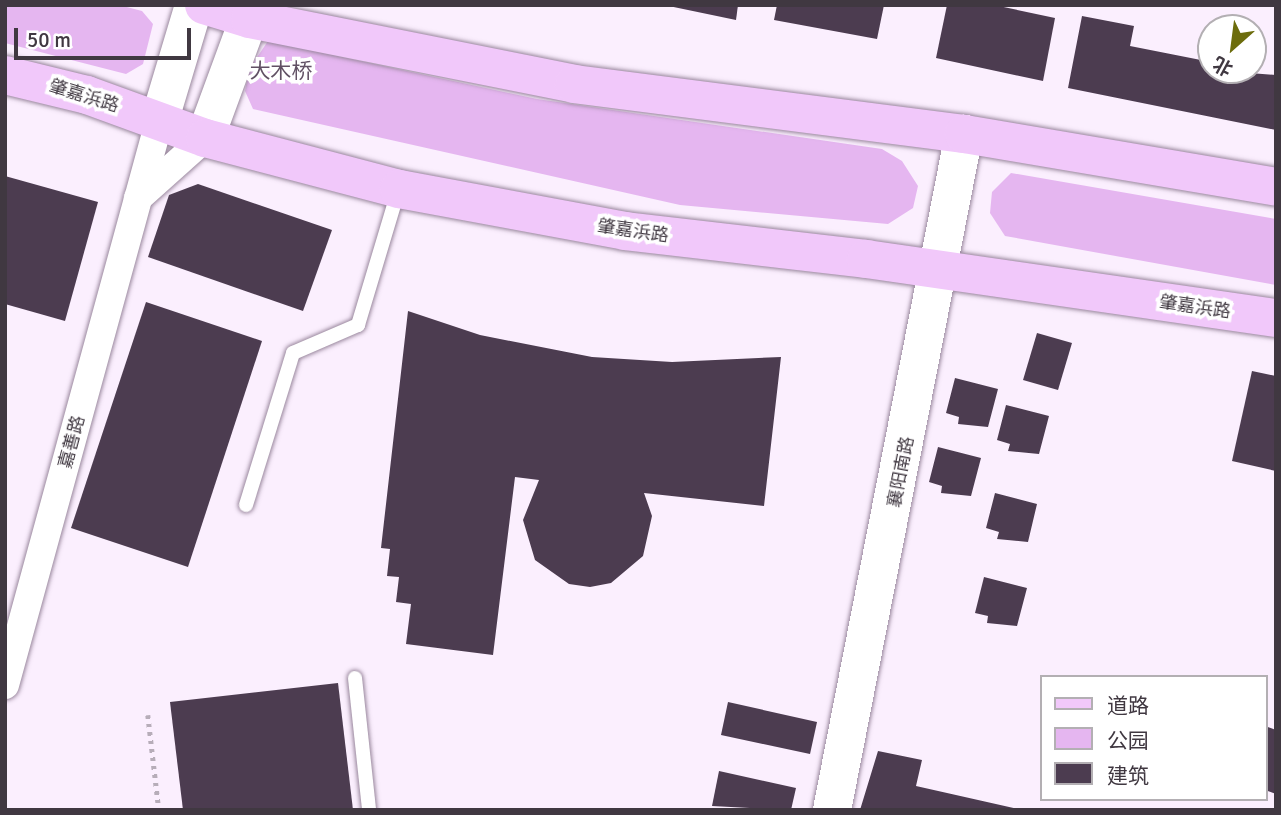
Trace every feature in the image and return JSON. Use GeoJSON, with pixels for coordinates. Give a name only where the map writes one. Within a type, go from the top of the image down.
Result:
{"type":"FeatureCollection","features":[{"type":"Feature","properties":{"kind":"main road"},"geometry":{"type":"LineString","coordinates":[[204,5],[252,12],[574,84],[964,134],[1276,187]]}},
{"type":"Feature","properties":{"kind":"main road","name":"肇嘉浜路"},"geometry":{"type":"LineString","coordinates":[[5,75],[87,94],[205,138],[399,189],[625,231],[940,270],[1276,318]]}},
{"type":"Feature","properties":{"kind":"street"},"geometry":{"type":"LineString","coordinates":[[159,122],[194,5]]}},
{"type":"Feature","properties":{"kind":"street"},"geometry":{"type":"LineString","coordinates":[[138,198],[205,138],[252,12]]}},
{"type":"Feature","properties":{"kind":"street","name":"嘉善路"},"geometry":{"type":"LineString","coordinates":[[5,685],[159,122]]}},
{"type":"Feature","properties":{"kind":"street","name":"襄阳南路"},"geometry":{"type":"LineString","coordinates":[[832,810],[940,270],[964,134]]}},
{"type":"Feature","properties":{"kind":"lane"},"geometry":{"type":"LineString","coordinates":[[246,505],[293,353],[358,326],[399,189]]}},
{"type":"Feature","properties":{"kind":"lane"},"geometry":{"type":"LineString","coordinates":[[355,678],[369,810]]}},
{"type":"Feature","properties":{"kind":"path"},"geometry":{"type":"LineString","coordinates":[[148,715],[159,810]]}},
{"type":"Feature","properties":{"kind":"green space"},"geometry":{"type":"Polygon","coordinates":[[[5,5],[119,5],[142,11],[153,24],[143,64],[126,74],[5,43],[5,5]]]}},
{"type":"Feature","properties":{"kind":"green space"},"geometry":{"type":"Polygon","coordinates":[[[268,41],[537,99],[882,149],[902,161],[918,186],[913,208],[888,224],[680,205],[253,109],[245,91],[249,69],[268,41]]]}},
{"type":"Feature","properties":{"kind":"green space"},"geometry":{"type":"Polygon","coordinates":[[[1011,173],[1276,219],[1276,285],[1005,236],[990,213],[992,192],[1011,173]]]}},
{"type":"Feature","properties":{"kind":"building"},"geometry":{"type":"Polygon","coordinates":[[[664,5],[738,5],[736,20],[664,5]]]}},
{"type":"Feature","properties":{"kind":"building"},"geometry":{"type":"Polygon","coordinates":[[[777,5],[884,5],[877,39],[774,20],[777,5]]]}},
{"type":"Feature","properties":{"kind":"building"},"geometry":{"type":"Polygon","coordinates":[[[947,5],[994,5],[1055,18],[1043,81],[936,58],[947,5]]]}},
{"type":"Feature","properties":{"kind":"building"},"geometry":{"type":"Polygon","coordinates":[[[1082,16],[1134,26],[1130,46],[1197,59],[1197,84],[1267,84],[1267,74],[1276,75],[1276,130],[1068,88],[1082,16]]]}},
{"type":"Feature","properties":{"kind":"building"},"geometry":{"type":"Polygon","coordinates":[[[5,176],[98,202],[65,321],[5,304],[5,176]]]}},
{"type":"Feature","properties":{"kind":"building"},"geometry":{"type":"Polygon","coordinates":[[[198,184],[332,230],[303,311],[148,257],[169,195],[198,184]]]}},
{"type":"Feature","properties":{"kind":"building"},"geometry":{"type":"Polygon","coordinates":[[[146,302],[262,341],[188,567],[71,528],[146,302]]]}},
{"type":"Feature","properties":{"kind":"building"},"geometry":{"type":"Polygon","coordinates":[[[408,311],[480,335],[592,357],[672,362],[781,357],[764,506],[644,493],[652,516],[643,556],[611,583],[590,587],[569,584],[535,560],[523,520],[539,480],[515,477],[493,655],[406,644],[411,604],[396,602],[399,577],[387,576],[390,549],[381,548],[408,311]]]}},
{"type":"Feature","properties":{"kind":"building"},"geometry":{"type":"Polygon","coordinates":[[[1037,333],[1072,343],[1058,390],[1023,380],[1037,333]]]}},
{"type":"Feature","properties":{"kind":"building"},"geometry":{"type":"Polygon","coordinates":[[[1252,371],[1276,376],[1276,471],[1232,461],[1252,371]]]}},
{"type":"Feature","properties":{"kind":"building"},"geometry":{"type":"Polygon","coordinates":[[[955,378],[998,389],[988,427],[958,424],[959,417],[946,413],[955,378]]]}},
{"type":"Feature","properties":{"kind":"building"},"geometry":{"type":"Polygon","coordinates":[[[1006,405],[1049,416],[1039,454],[1008,451],[1010,444],[997,440],[1006,405]]]}},
{"type":"Feature","properties":{"kind":"building"},"geometry":{"type":"Polygon","coordinates":[[[938,447],[981,458],[971,496],[941,493],[942,486],[929,482],[938,447]]]}},
{"type":"Feature","properties":{"kind":"building"},"geometry":{"type":"Polygon","coordinates":[[[995,493],[1037,504],[1028,542],[997,539],[999,532],[986,528],[995,493]]]}},
{"type":"Feature","properties":{"kind":"building"},"geometry":{"type":"Polygon","coordinates":[[[984,577],[1027,588],[1017,626],[987,623],[988,616],[975,613],[984,577]]]}},
{"type":"Feature","properties":{"kind":"building"},"geometry":{"type":"Polygon","coordinates":[[[338,683],[353,810],[183,810],[170,702],[338,683]]]}},
{"type":"Feature","properties":{"kind":"building"},"geometry":{"type":"Polygon","coordinates":[[[728,702],[817,722],[810,754],[721,735],[728,702]]]}},
{"type":"Feature","properties":{"kind":"building"},"geometry":{"type":"Polygon","coordinates":[[[1267,727],[1276,730],[1276,794],[1267,791],[1267,727]]]}},
{"type":"Feature","properties":{"kind":"building"},"geometry":{"type":"Polygon","coordinates":[[[878,751],[922,760],[916,786],[1022,810],[860,810],[878,751]]]}},
{"type":"Feature","properties":{"kind":"building"},"geometry":{"type":"Polygon","coordinates":[[[719,771],[796,788],[791,810],[712,806],[719,771]]]}},
{"type":"Feature","properties":{"kind":"district","name":"大木桥"},"geometry":{"type":"Point","coordinates":[281,71]}}]}
